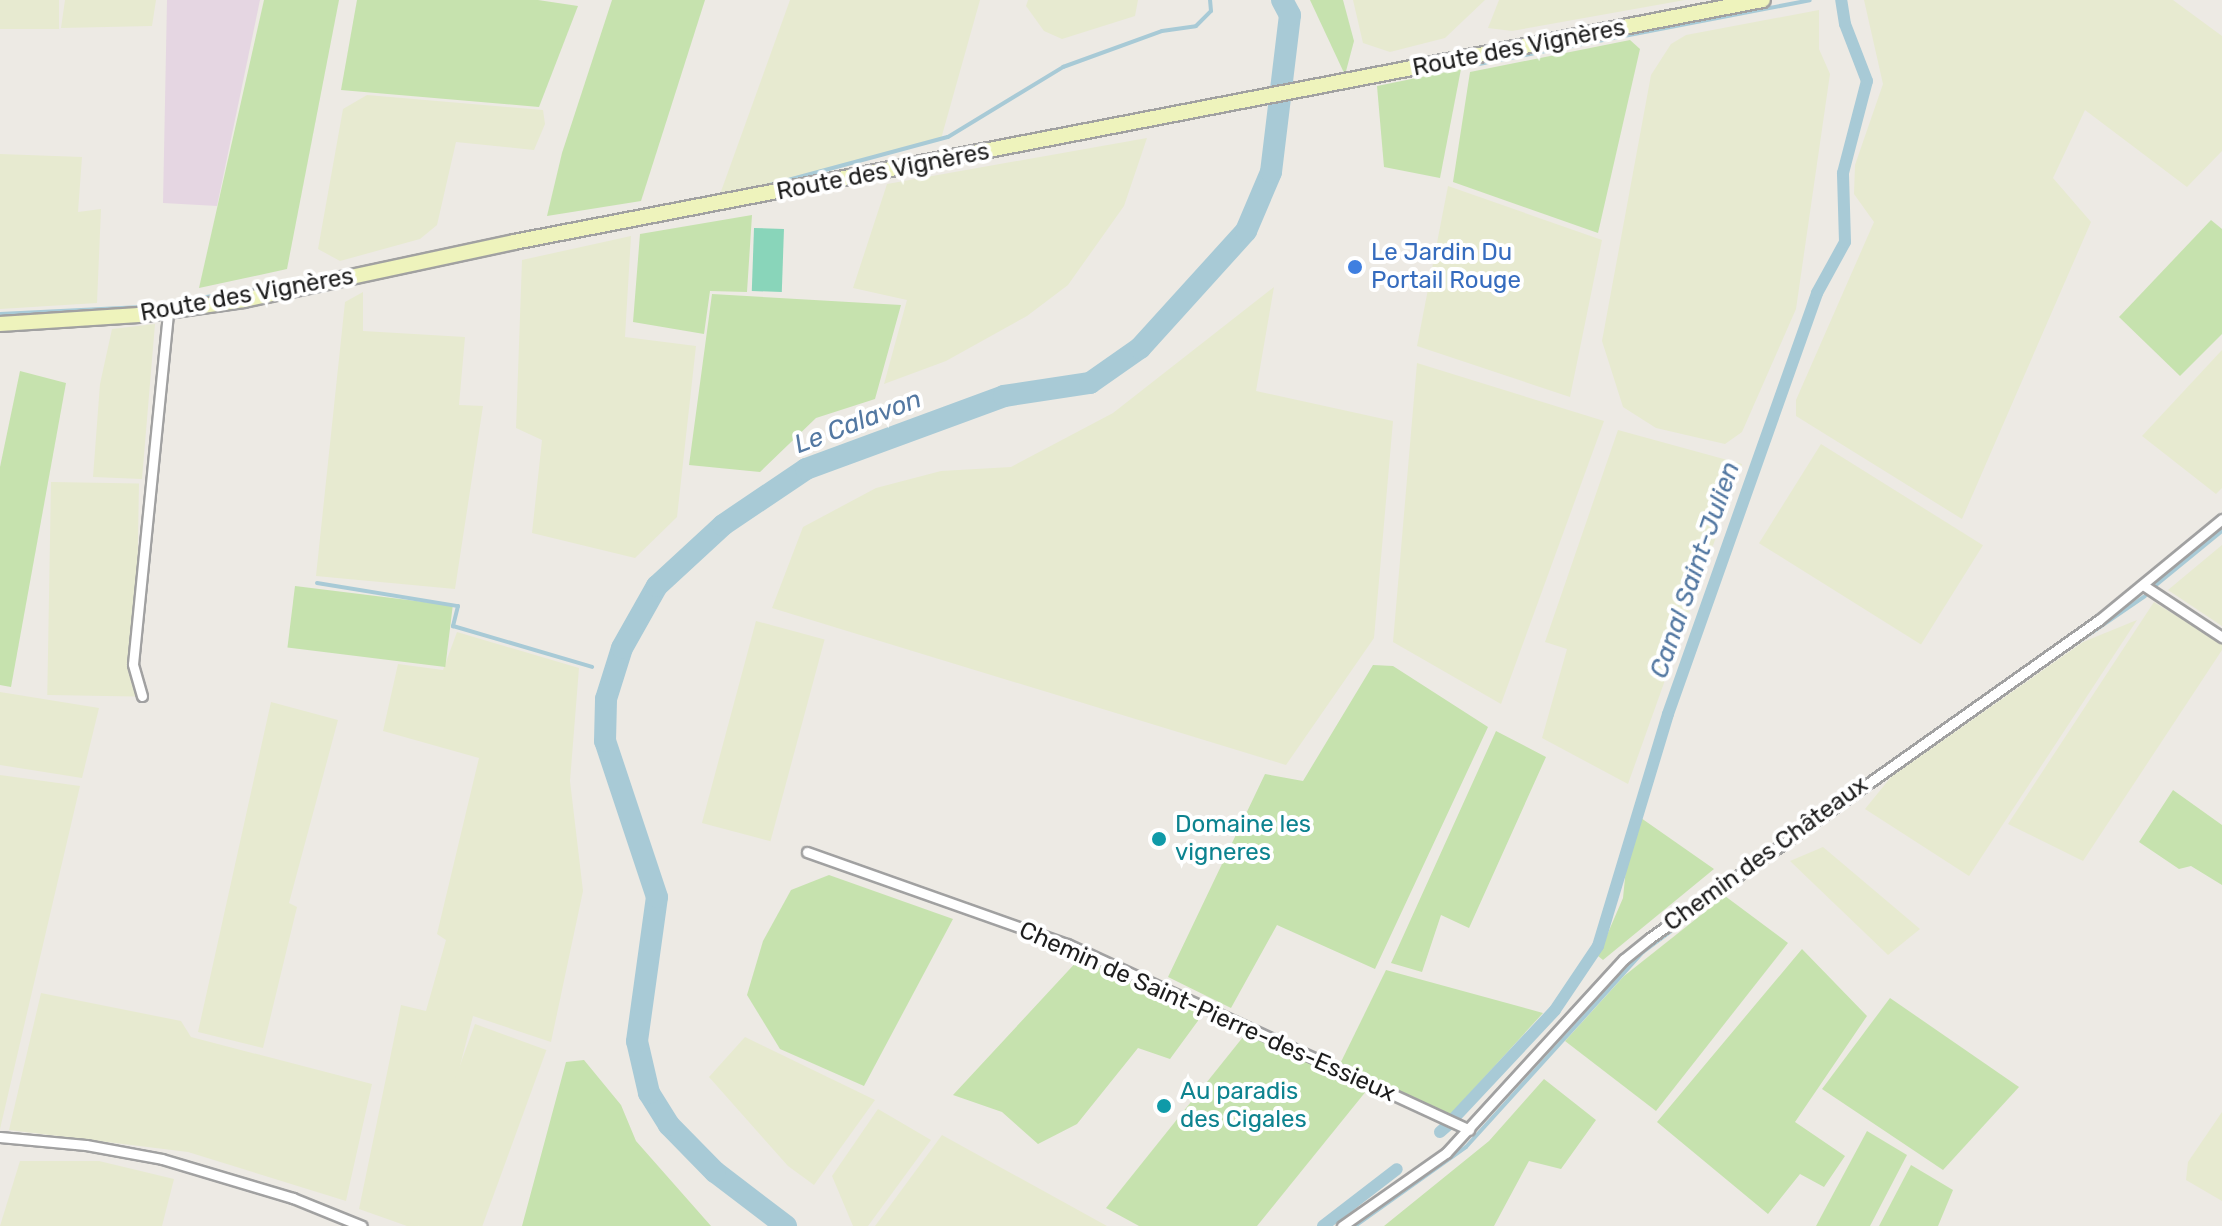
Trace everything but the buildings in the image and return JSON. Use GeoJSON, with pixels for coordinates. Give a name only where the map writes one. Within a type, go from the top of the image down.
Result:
{"type":"FeatureCollection","features":[{"type":"Feature","properties":{"kind":"street","name":"Route des Vignères"},"geometry":{"type":"LineString","coordinates":[[0,324],[168,312],[1763,0]]}},
{"type":"Feature","properties":{"kind":"street"},"geometry":{"type":"LineString","coordinates":[[142,696],[133,664],[168,312]]}},
{"type":"Feature","properties":{"kind":"street","name":"Chemin des Châteaux"},"geometry":{"type":"LineString","coordinates":[[1342,1226],[1446,1153],[1624,959],[2143,585],[2222,519]]}},
{"type":"Feature","properties":{"kind":"street"},"geometry":{"type":"LineString","coordinates":[[2143,585],[2222,637]]}},
{"type":"Feature","properties":{"kind":"street","name":"Chemin de Saint-Pierre-des-Essieux"},"geometry":{"type":"LineString","coordinates":[[807,852],[1067,944],[1469,1130]]}},
{"type":"Feature","properties":{"kind":"street"},"geometry":{"type":"LineString","coordinates":[[0,1137],[86,1145],[162,1159],[293,1198],[362,1226]]}},
{"type":"Feature","properties":{"kind":"shaded area"},"geometry":{"type":"Polygon","coordinates":[[[167,0],[260,0],[217,206],[163,203],[167,0]]]}},
{"type":"Feature","properties":{"kind":"green space"},"geometry":{"type":"Polygon","coordinates":[[[0,0],[59,0],[59,29],[0,29],[0,0]]]}},
{"type":"Feature","properties":{"kind":"green space"},"geometry":{"type":"Polygon","coordinates":[[[65,0],[156,0],[152,26],[61,28],[65,0]]]}},
{"type":"Feature","properties":{"kind":"green space"},"geometry":{"type":"Polygon","coordinates":[[[264,0],[339,0],[287,269],[199,288],[264,0]]]}},
{"type":"Feature","properties":{"kind":"green space"},"geometry":{"type":"Polygon","coordinates":[[[357,0],[538,0],[578,6],[539,107],[341,90],[357,0]]]}},
{"type":"Feature","properties":{"kind":"green space"},"geometry":{"type":"Polygon","coordinates":[[[612,0],[705,0],[641,201],[547,216],[562,153],[612,0]]]}},
{"type":"Feature","properties":{"kind":"green space"},"geometry":{"type":"Polygon","coordinates":[[[790,0],[980,0],[941,139],[719,197],[790,0]]]}},
{"type":"Feature","properties":{"kind":"green space"},"geometry":{"type":"Polygon","coordinates":[[[1028,0],[1138,0],[1135,16],[1062,39],[1044,31],[1026,6],[1028,0]]]}},
{"type":"Feature","properties":{"kind":"green space"},"geometry":{"type":"Polygon","coordinates":[[[1310,0],[1343,0],[1354,41],[1345,75],[1310,0]]]}},
{"type":"Feature","properties":{"kind":"green space"},"geometry":{"type":"Polygon","coordinates":[[[1353,0],[1485,0],[1445,38],[1390,52],[1363,43],[1353,0]]]}},
{"type":"Feature","properties":{"kind":"green space"},"geometry":{"type":"Polygon","coordinates":[[[1499,0],[1685,0],[1512,31],[1488,28],[1499,0]]]}},
{"type":"Feature","properties":{"kind":"green space"},"geometry":{"type":"Polygon","coordinates":[[[1864,0],[2173,0],[2222,36],[2222,151],[2187,187],[2085,110],[2053,178],[2091,222],[1962,519],[1796,416],[1796,400],[1874,222],[1854,194],[1855,165],[1883,84],[1864,0]]]}},
{"type":"Feature","properties":{"kind":"green space"},"geometry":{"type":"Polygon","coordinates":[[[1819,10],[1819,49],[1830,74],[1796,309],[1742,432],[1725,444],[1656,428],[1623,407],[1602,341],[1651,75],[1671,44],[1686,35],[1819,10]]]}},
{"type":"Feature","properties":{"kind":"green space"},"geometry":{"type":"Polygon","coordinates":[[[1630,40],[1640,49],[1598,233],[1453,182],[1470,72],[1630,40]]]}},
{"type":"Feature","properties":{"kind":"green space"},"geometry":{"type":"Polygon","coordinates":[[[1461,69],[1440,178],[1384,167],[1377,86],[1461,69]]]}},
{"type":"Feature","properties":{"kind":"green space"},"geometry":{"type":"Polygon","coordinates":[[[367,95],[543,110],[545,124],[534,150],[456,142],[437,225],[420,239],[340,261],[318,249],[343,109],[367,95]]]}},
{"type":"Feature","properties":{"kind":"green space"},"geometry":{"type":"Polygon","coordinates":[[[1147,138],[1124,206],[1068,285],[1027,316],[946,361],[884,384],[907,300],[853,288],[887,184],[1147,138]]]}},
{"type":"Feature","properties":{"kind":"green space"},"geometry":{"type":"Polygon","coordinates":[[[0,154],[82,157],[78,212],[101,209],[97,303],[0,309],[0,154]]]}},
{"type":"Feature","properties":{"kind":"green space"},"geometry":{"type":"Polygon","coordinates":[[[1448,186],[1602,240],[1570,397],[1417,346],[1448,186]]]}},
{"type":"Feature","properties":{"kind":"green space"},"geometry":{"type":"Polygon","coordinates":[[[752,215],[747,292],[710,291],[704,334],[633,322],[640,234],[752,215]]]}},
{"type":"Feature","properties":{"kind":"green space"},"geometry":{"type":"Polygon","coordinates":[[[2211,220],[2222,229],[2222,334],[2180,376],[2119,317],[2211,220]]]}},
{"type":"Feature","properties":{"kind":"green space"},"geometry":{"type":"Polygon","coordinates":[[[754,228],[784,229],[782,292],[752,291],[754,228]]]}},
{"type":"Feature","properties":{"kind":"green space"},"geometry":{"type":"Polygon","coordinates":[[[631,236],[625,337],[696,346],[677,517],[635,558],[532,533],[542,440],[516,428],[522,260],[631,236]]]}},
{"type":"Feature","properties":{"kind":"green space"},"geometry":{"type":"Polygon","coordinates":[[[1274,287],[1256,391],[1393,421],[1374,638],[1286,765],[772,608],[803,527],[876,488],[941,471],[1011,467],[1113,413],[1274,287]]]}},
{"type":"Feature","properties":{"kind":"green space"},"geometry":{"type":"Polygon","coordinates":[[[363,292],[363,331],[465,337],[459,405],[483,406],[455,589],[316,576],[345,302],[363,292]]]}},
{"type":"Feature","properties":{"kind":"green space"},"geometry":{"type":"Polygon","coordinates":[[[712,294],[901,305],[875,399],[816,418],[760,472],[689,465],[712,294]]]}},
{"type":"Feature","properties":{"kind":"green space"},"geometry":{"type":"Polygon","coordinates":[[[155,324],[142,479],[93,477],[100,384],[112,329],[155,324]]]}},
{"type":"Feature","properties":{"kind":"green space"},"geometry":{"type":"Polygon","coordinates":[[[2222,350],[2222,488],[2216,494],[2142,436],[2222,350]]]}},
{"type":"Feature","properties":{"kind":"green space"},"geometry":{"type":"Polygon","coordinates":[[[1417,363],[1604,421],[1501,704],[1393,642],[1417,363]]]}},
{"type":"Feature","properties":{"kind":"green space"},"geometry":{"type":"Polygon","coordinates":[[[20,371],[66,383],[11,687],[0,685],[0,467],[20,371]]]}},
{"type":"Feature","properties":{"kind":"green space"},"geometry":{"type":"Polygon","coordinates":[[[1618,430],[1742,464],[1628,784],[1542,738],[1567,649],[1545,642],[1618,430]]]}},
{"type":"Feature","properties":{"kind":"green space"},"geometry":{"type":"Polygon","coordinates":[[[1821,444],[1983,545],[1921,644],[1759,543],[1821,444]]]}},
{"type":"Feature","properties":{"kind":"green space"},"geometry":{"type":"Polygon","coordinates":[[[51,482],[139,484],[135,697],[47,695],[51,482]]]}},
{"type":"Feature","properties":{"kind":"green space"},"geometry":{"type":"Polygon","coordinates":[[[2222,545],[2222,626],[2168,590],[2222,545]]]}},
{"type":"Feature","properties":{"kind":"green space"},"geometry":{"type":"Polygon","coordinates":[[[295,586],[453,605],[445,667],[287,648],[295,586]]]}},
{"type":"Feature","properties":{"kind":"green space"},"geometry":{"type":"Polygon","coordinates":[[[2154,602],[2222,644],[2222,650],[2083,861],[2008,824],[2154,602]]]}},
{"type":"Feature","properties":{"kind":"green space"},"geometry":{"type":"Polygon","coordinates":[[[2137,620],[1969,876],[1865,809],[1891,777],[2083,642],[2137,620]]]}},
{"type":"Feature","properties":{"kind":"green space"},"geometry":{"type":"Polygon","coordinates":[[[756,621],[825,639],[770,841],[702,823],[756,621]]]}},
{"type":"Feature","properties":{"kind":"green space"},"geometry":{"type":"Polygon","coordinates":[[[457,632],[579,668],[570,781],[583,891],[551,1042],[473,1016],[418,1226],[407,1226],[359,1209],[401,1005],[426,1011],[446,940],[437,934],[479,758],[383,731],[398,664],[443,670],[457,632]]]}},
{"type":"Feature","properties":{"kind":"green space"},"geometry":{"type":"Polygon","coordinates":[[[1373,665],[1393,666],[1488,727],[1375,969],[1277,925],[1231,1008],[1168,977],[1265,774],[1303,781],[1373,665]]]}},
{"type":"Feature","properties":{"kind":"green space"},"geometry":{"type":"Polygon","coordinates":[[[0,692],[99,708],[82,778],[0,765],[0,692]]]}},
{"type":"Feature","properties":{"kind":"green space"},"geometry":{"type":"Polygon","coordinates":[[[271,702],[338,720],[289,903],[297,907],[263,1048],[198,1032],[271,702]]]}},
{"type":"Feature","properties":{"kind":"green space"},"geometry":{"type":"Polygon","coordinates":[[[1496,731],[1546,757],[1469,928],[1441,915],[1422,972],[1391,963],[1496,731]]]}},
{"type":"Feature","properties":{"kind":"green space"},"geometry":{"type":"Polygon","coordinates":[[[0,775],[80,786],[0,1129],[0,775]]]}},
{"type":"Feature","properties":{"kind":"green space"},"geometry":{"type":"Polygon","coordinates":[[[2173,790],[2222,825],[2222,885],[2191,866],[2179,869],[2139,842],[2173,790]]]}},
{"type":"Feature","properties":{"kind":"green space"},"geometry":{"type":"Polygon","coordinates":[[[1641,818],[1714,869],[1603,960],[1598,956],[1623,898],[1627,858],[1641,818]]]}},
{"type":"Feature","properties":{"kind":"green space"},"geometry":{"type":"Polygon","coordinates":[[[1823,847],[1920,929],[1888,955],[1790,861],[1823,847]]]}},
{"type":"Feature","properties":{"kind":"green space"},"geometry":{"type":"Polygon","coordinates":[[[829,875],[953,919],[864,1086],[780,1049],[747,995],[763,941],[791,890],[829,875]]]}},
{"type":"Feature","properties":{"kind":"green space"},"geometry":{"type":"Polygon","coordinates":[[[1725,896],[1788,943],[1656,1111],[1565,1041],[1624,976],[1725,896]]]}},
{"type":"Feature","properties":{"kind":"green space"},"geometry":{"type":"Polygon","coordinates":[[[1802,949],[1867,1016],[1795,1122],[1845,1156],[1824,1187],[1800,1174],[1768,1214],[1657,1122],[1802,949]]]}},
{"type":"Feature","properties":{"kind":"green space"},"geometry":{"type":"Polygon","coordinates":[[[1080,958],[1203,1014],[1170,1059],[1138,1048],[1077,1124],[1038,1144],[1002,1112],[953,1095],[1080,958]]]}},
{"type":"Feature","properties":{"kind":"green space"},"geometry":{"type":"Polygon","coordinates":[[[1386,970],[1543,1013],[1449,1116],[1339,1066],[1386,970]]]}},
{"type":"Feature","properties":{"kind":"green space"},"geometry":{"type":"Polygon","coordinates":[[[41,993],[181,1021],[191,1037],[372,1084],[346,1201],[188,1152],[9,1130],[41,993]]]}},
{"type":"Feature","properties":{"kind":"green space"},"geometry":{"type":"Polygon","coordinates":[[[1890,998],[2019,1087],[1943,1170],[1822,1089],[1890,998]]]}},
{"type":"Feature","properties":{"kind":"green space"},"geometry":{"type":"Polygon","coordinates":[[[475,1024],[546,1050],[482,1226],[419,1226],[404,1220],[475,1024]]]}},
{"type":"Feature","properties":{"kind":"green space"},"geometry":{"type":"Polygon","coordinates":[[[1247,1032],[1367,1090],[1257,1226],[1139,1226],[1106,1208],[1247,1032]]]}},
{"type":"Feature","properties":{"kind":"green space"},"geometry":{"type":"Polygon","coordinates":[[[745,1037],[875,1100],[814,1185],[788,1166],[709,1077],[745,1037]]]}},
{"type":"Feature","properties":{"kind":"green space"},"geometry":{"type":"Polygon","coordinates":[[[584,1060],[621,1105],[636,1141],[711,1226],[522,1226],[566,1062],[584,1060]]]}},
{"type":"Feature","properties":{"kind":"green space"},"geometry":{"type":"Polygon","coordinates":[[[1544,1079],[1596,1120],[1561,1169],[1529,1161],[1494,1226],[1384,1226],[1489,1141],[1544,1079]]]}},
{"type":"Feature","properties":{"kind":"green space"},"geometry":{"type":"Polygon","coordinates":[[[878,1109],[931,1140],[868,1226],[853,1226],[832,1176],[878,1109]]]}},
{"type":"Feature","properties":{"kind":"green space"},"geometry":{"type":"Polygon","coordinates":[[[2222,1112],[2222,1201],[2186,1180],[2188,1162],[2222,1112]]]}},
{"type":"Feature","properties":{"kind":"green space"},"geometry":{"type":"Polygon","coordinates":[[[1867,1131],[1907,1155],[1870,1226],[1816,1226],[1867,1131]]]}},
{"type":"Feature","properties":{"kind":"green space"},"geometry":{"type":"Polygon","coordinates":[[[942,1135],[1107,1226],[875,1226],[942,1135]]]}},
{"type":"Feature","properties":{"kind":"green space"},"geometry":{"type":"Polygon","coordinates":[[[20,1161],[99,1161],[174,1179],[162,1226],[0,1226],[20,1161]]]}},
{"type":"Feature","properties":{"kind":"green space"},"geometry":{"type":"Polygon","coordinates":[[[1911,1165],[1953,1190],[1938,1226],[1879,1226],[1911,1165]]]}},
{"type":"Feature","properties":{"kind":"waterway"},"geometry":{"type":"LineString","coordinates":[[766,186],[948,137],[1063,67],[1162,31],[1196,26],[1211,11],[1210,0]]}},
{"type":"Feature","properties":{"kind":"waterway","name":"Le Calavon"},"geometry":{"type":"LineString","coordinates":[[786,1226],[715,1172],[669,1125],[649,1093],[637,1041],[657,897],[605,741],[606,699],[622,648],[657,586],[723,525],[806,469],[1004,396],[1090,383],[1140,348],[1246,231],[1271,172],[1290,15],[1282,0]]}},
{"type":"Feature","properties":{"kind":"waterway"},"geometry":{"type":"LineString","coordinates":[[1463,67],[1810,0]]}},
{"type":"Feature","properties":{"kind":"waterway","name":"Canal Saint-Julien"},"geometry":{"type":"LineString","coordinates":[[1455,1117],[1555,1010],[1598,946],[1668,714],[1817,293],[1845,242],[1843,173],[1867,81],[1845,24],[1841,0]]}},
{"type":"Feature","properties":{"kind":"waterway"},"geometry":{"type":"LineString","coordinates":[[0,314],[142,307],[265,288],[636,211]]}},
{"type":"Feature","properties":{"kind":"waterway"},"geometry":{"type":"LineString","coordinates":[[2156,585],[2222,531]]}},
{"type":"Feature","properties":{"kind":"waterway"},"geometry":{"type":"LineString","coordinates":[[317,583],[458,606],[453,626],[592,667]]}},
{"type":"Feature","properties":{"kind":"waterway"},"geometry":{"type":"LineString","coordinates":[[1989,703],[2145,596]]}},
{"type":"Feature","properties":{"kind":"waterway"},"geometry":{"type":"LineString","coordinates":[[1842,807],[1897,768]]}},
{"type":"Feature","properties":{"kind":"waterway"},"geometry":{"type":"LineString","coordinates":[[1355,1226],[1466,1147],[1643,952],[1737,882]]}},
{"type":"Feature","properties":{"kind":"waterway","name":"Canal Saint-Julien"},"geometry":{"type":"LineString","coordinates":[[1440,1132],[1448,1125]]}},
{"type":"Feature","properties":{"kind":"waterway","name":"Canal Saint-Julien"},"geometry":{"type":"LineString","coordinates":[[1323,1226],[1397,1169]]}},
{"type":"Feature","properties":{"kind":"place","name":"Le Jardin Du Portail Rouge"},"geometry":{"type":"Point","coordinates":[1355,267]}},
{"type":"Feature","properties":{"kind":"place","name":"Domaine les vigneres"},"geometry":{"type":"Point","coordinates":[1159,839]}},
{"type":"Feature","properties":{"kind":"place","name":"Au paradis des Cigales"},"geometry":{"type":"Point","coordinates":[1164,1106]}}]}
